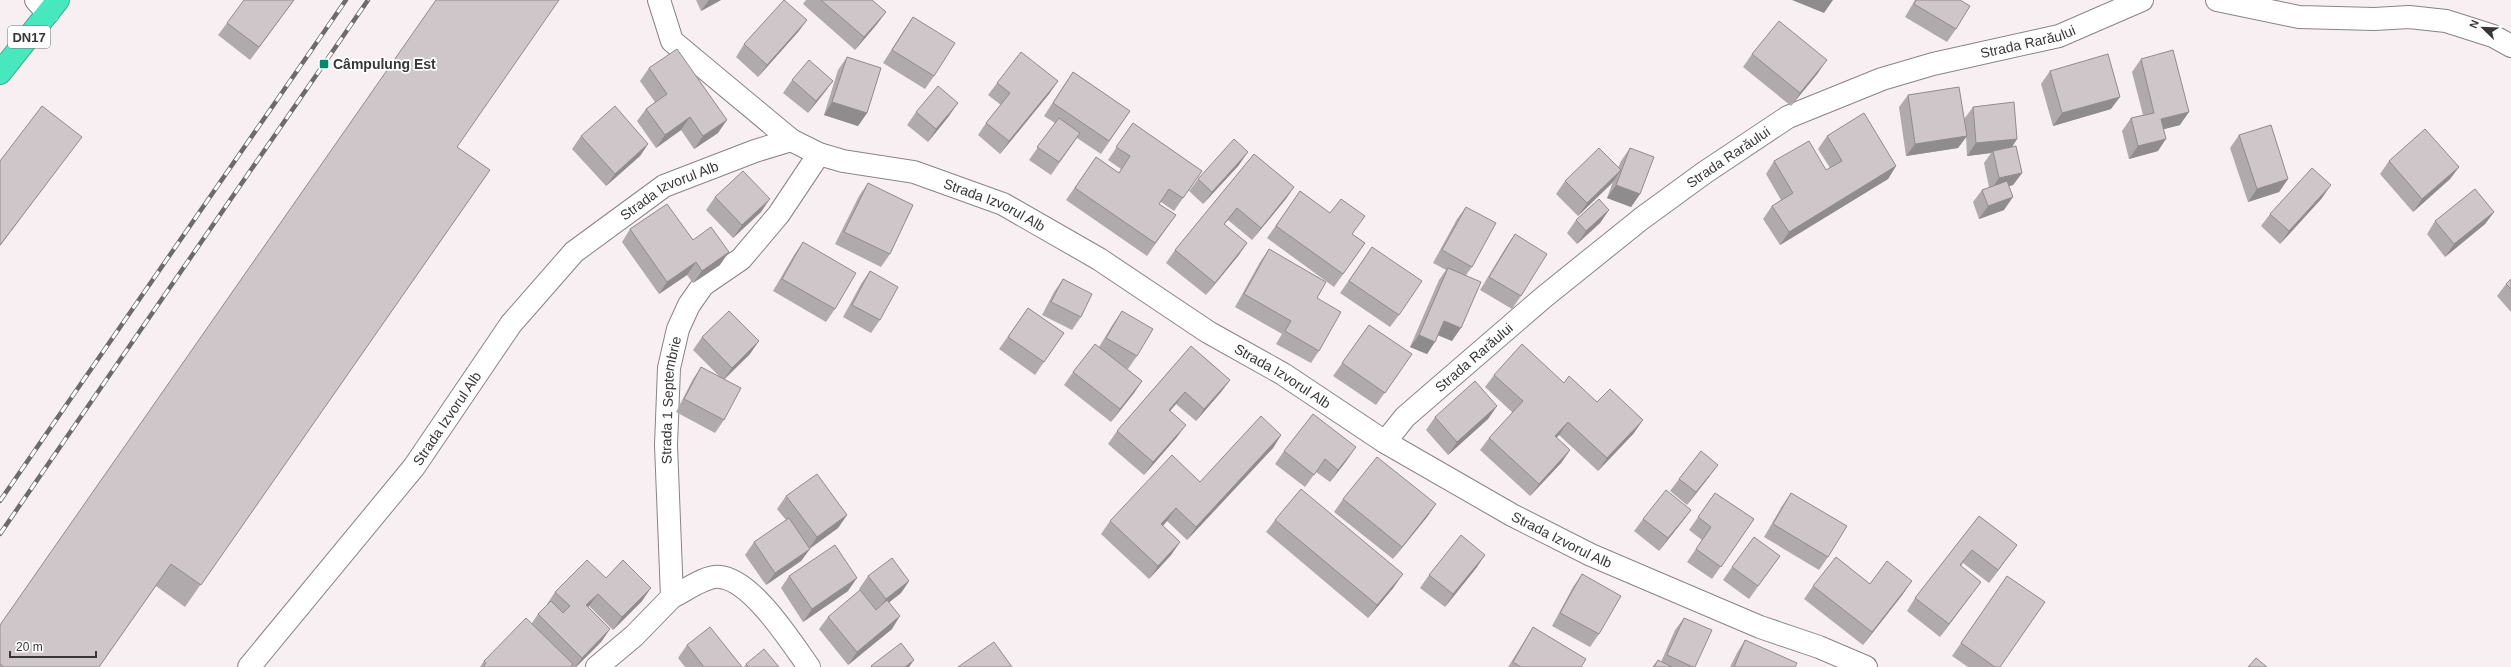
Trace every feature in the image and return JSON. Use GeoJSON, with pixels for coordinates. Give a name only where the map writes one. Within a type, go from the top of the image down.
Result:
{"type":"FeatureCollection","features":[{"type":"Feature","properties":{"kind":"highway","name":"DN17"},"geometry":{"type":"LineString","coordinates":[[0,73],[47,4]]}},
{"type":"Feature","properties":{"kind":"street"},"geometry":{"type":"LineString","coordinates":[[659,0],[672,41],[792,140]]}},
{"type":"Feature","properties":{"kind":"street","name":"Strada Rarăului"},"geometry":{"type":"LineString","coordinates":[[1385,442],[1405,417],[1544,297],[1641,219],[1704,173],[1788,117],[1882,79],[1933,64],[2060,36],[2142,0]]}},
{"type":"Feature","properties":{"kind":"street"},"geometry":{"type":"LineString","coordinates":[[2217,0],[2299,17],[2409,17],[2446,21],[2493,36],[2511,46]]}},
{"type":"Feature","properties":{"kind":"street","name":"Strada Izvorul Alb"},"geometry":{"type":"LineString","coordinates":[[249,667],[414,467],[511,324],[574,252],[664,186],[755,152],[792,140],[819,154],[843,161],[914,172],[1003,204],[1099,259],[1208,332],[1283,374],[1385,442],[1512,515],[1591,555],[1760,627],[1819,647],[1866,667]]}},
{"type":"Feature","properties":{"kind":"street","name":"Strada 1 Septembrie"},"geometry":{"type":"LineString","coordinates":[[672,597],[666,445],[669,368],[678,328],[689,305],[703,285],[740,259],[779,214],[819,154]]}},
{"type":"Feature","properties":{"kind":"street"},"geometry":{"type":"LineString","coordinates":[[597,667],[634,636],[672,597],[705,580],[720,577],[738,584],[752,593],[809,667]]}},
{"type":"Feature","properties":{"kind":"building"},"geometry":{"type":"Polygon","coordinates":[[[244,0],[294,0],[259,47],[227,23],[244,0]]]}},
{"type":"Feature","properties":{"kind":"building"},"geometry":{"type":"Polygon","coordinates":[[[436,0],[559,0],[457,147],[490,170],[201,585],[171,564],[99,667],[4,667],[0,664],[0,625],[436,0]]]}},
{"type":"Feature","properties":{"kind":"building"},"geometry":{"type":"Polygon","coordinates":[[[784,0],[807,20],[767,65],[744,44],[784,0]]]}},
{"type":"Feature","properties":{"kind":"building"},"geometry":{"type":"Polygon","coordinates":[[[821,0],[872,0],[886,12],[864,37],[821,0]]]}},
{"type":"Feature","properties":{"kind":"building"},"geometry":{"type":"Polygon","coordinates":[[[1916,0],[1960,0],[1970,6],[1956,29],[1914,4],[1916,0]]]}},
{"type":"Feature","properties":{"kind":"building"},"geometry":{"type":"Polygon","coordinates":[[[913,17],[955,43],[934,76],[892,50],[913,17]]]}},
{"type":"Feature","properties":{"kind":"building"},"geometry":{"type":"Polygon","coordinates":[[[1779,21],[1827,60],[1800,93],[1752,54],[1779,21]]]}},
{"type":"Feature","properties":{"kind":"building"},"geometry":{"type":"Polygon","coordinates":[[[677,49],[727,120],[703,136],[690,117],[665,135],[646,109],[667,94],[649,68],[677,49]]]}},
{"type":"Feature","properties":{"kind":"building"},"geometry":{"type":"Polygon","coordinates":[[[2173,50],[2189,112],[2161,119],[2166,139],[2138,146],[2131,118],[2154,113],[2141,59],[2173,50]]]}},
{"type":"Feature","properties":{"kind":"building"},"geometry":{"type":"Polygon","coordinates":[[[1021,52],[1058,81],[1009,141],[986,123],[1010,93],[997,83],[1021,52]]]}},
{"type":"Feature","properties":{"kind":"building"},"geometry":{"type":"Polygon","coordinates":[[[2108,54],[2120,97],[2062,113],[2050,71],[2108,54]]]}},
{"type":"Feature","properties":{"kind":"building"},"geometry":{"type":"Polygon","coordinates":[[[847,57],[881,68],[867,113],[832,102],[847,57]]]}},
{"type":"Feature","properties":{"kind":"building"},"geometry":{"type":"Polygon","coordinates":[[[809,60],[833,81],[816,101],[792,80],[809,60]]]}},
{"type":"Feature","properties":{"kind":"building"},"geometry":{"type":"Polygon","coordinates":[[[1073,72],[1130,111],[1109,141],[1053,103],[1073,72]]]}},
{"type":"Feature","properties":{"kind":"building"},"geometry":{"type":"Polygon","coordinates":[[[938,86],[958,103],[936,129],[916,112],[938,86]]]}},
{"type":"Feature","properties":{"kind":"building"},"geometry":{"type":"Polygon","coordinates":[[[1959,87],[1967,136],[1915,144],[1908,95],[1959,87]]]}},
{"type":"Feature","properties":{"kind":"building"},"geometry":{"type":"Polygon","coordinates":[[[2014,102],[2017,139],[1976,143],[1973,107],[2014,102]]]}},
{"type":"Feature","properties":{"kind":"building"},"geometry":{"type":"Polygon","coordinates":[[[42,106],[82,137],[0,245],[0,161],[42,106]]]}},
{"type":"Feature","properties":{"kind":"building"},"geometry":{"type":"Polygon","coordinates":[[[615,106],[648,144],[615,174],[581,136],[615,106]]]}},
{"type":"Feature","properties":{"kind":"building"},"geometry":{"type":"Polygon","coordinates":[[[1864,113],[1896,166],[1789,232],[1772,206],[1793,193],[1774,161],[1809,141],[1826,170],[1842,161],[1827,136],[1864,113]]]}},
{"type":"Feature","properties":{"kind":"building"},"geometry":{"type":"Polygon","coordinates":[[[1059,118],[1080,133],[1059,162],[1037,147],[1059,118]]]}},
{"type":"Feature","properties":{"kind":"building"},"geometry":{"type":"Polygon","coordinates":[[[1133,123],[1202,171],[1183,198],[1169,189],[1159,204],[1176,215],[1155,243],[1075,188],[1096,157],[1119,173],[1130,156],[1116,147],[1133,123]]]}},
{"type":"Feature","properties":{"kind":"building"},"geometry":{"type":"Polygon","coordinates":[[[2271,125],[2288,179],[2257,189],[2239,135],[2271,125]]]}},
{"type":"Feature","properties":{"kind":"building"},"geometry":{"type":"Polygon","coordinates":[[[2425,129],[2459,167],[2422,199],[2389,161],[2425,129]]]}},
{"type":"Feature","properties":{"kind":"building"},"geometry":{"type":"Polygon","coordinates":[[[1234,139],[1248,152],[1212,192],[1198,179],[1234,139]]]}},
{"type":"Feature","properties":{"kind":"building"},"geometry":{"type":"Polygon","coordinates":[[[2016,146],[2022,173],[1999,178],[1993,151],[2016,146]]]}},
{"type":"Feature","properties":{"kind":"building"},"geometry":{"type":"Polygon","coordinates":[[[1599,148],[1621,170],[1587,203],[1565,181],[1599,148]]]}},
{"type":"Feature","properties":{"kind":"building"},"geometry":{"type":"Polygon","coordinates":[[[1630,148],[1654,157],[1640,194],[1616,185],[1630,148]]]}},
{"type":"Feature","properties":{"kind":"building"},"geometry":{"type":"Polygon","coordinates":[[[1254,154],[1294,187],[1261,228],[1237,208],[1224,224],[1247,243],[1215,283],[1175,250],[1254,154]]]}},
{"type":"Feature","properties":{"kind":"building"},"geometry":{"type":"Polygon","coordinates":[[[2312,168],[2331,185],[2289,231],[2270,214],[2312,168]]]}},
{"type":"Feature","properties":{"kind":"building"},"geometry":{"type":"Polygon","coordinates":[[[743,171],[770,199],[742,225],[715,197],[743,171]]]}},
{"type":"Feature","properties":{"kind":"building"},"geometry":{"type":"Polygon","coordinates":[[[2007,181],[2013,197],[1988,206],[1982,190],[2007,181]]]}},
{"type":"Feature","properties":{"kind":"building"},"geometry":{"type":"Polygon","coordinates":[[[868,183],[913,205],[890,254],[844,232],[868,183]]]}},
{"type":"Feature","properties":{"kind":"building"},"geometry":{"type":"Polygon","coordinates":[[[2475,189],[2494,212],[2454,244],[2435,221],[2475,189]]]}},
{"type":"Feature","properties":{"kind":"building"},"geometry":{"type":"Polygon","coordinates":[[[1300,191],[1330,213],[1341,199],[1365,216],[1352,234],[1365,243],[1343,274],[1276,226],[1300,191]]]}},
{"type":"Feature","properties":{"kind":"building"},"geometry":{"type":"Polygon","coordinates":[[[1599,199],[1609,210],[1586,231],[1576,220],[1599,199]]]}},
{"type":"Feature","properties":{"kind":"building"},"geometry":{"type":"Polygon","coordinates":[[[667,204],[693,240],[711,227],[729,252],[702,271],[696,262],[667,282],[630,229],[667,204]]]}},
{"type":"Feature","properties":{"kind":"building"},"geometry":{"type":"Polygon","coordinates":[[[1466,207],[1496,223],[1472,267],[1442,250],[1466,207]]]}},
{"type":"Feature","properties":{"kind":"building"},"geometry":{"type":"Polygon","coordinates":[[[1515,234],[1547,254],[1521,296],[1489,277],[1515,234]]]}},
{"type":"Feature","properties":{"kind":"building"},"geometry":{"type":"Polygon","coordinates":[[[803,242],[856,273],[835,309],[782,279],[803,242]]]}},
{"type":"Feature","properties":{"kind":"building"},"geometry":{"type":"Polygon","coordinates":[[[1372,247],[1422,281],[1399,315],[1349,281],[1372,247]]]}},
{"type":"Feature","properties":{"kind":"building"},"geometry":{"type":"Polygon","coordinates":[[[1269,249],[1326,282],[1317,298],[1341,312],[1319,351],[1285,331],[1291,321],[1244,294],[1269,249]]]}},
{"type":"Feature","properties":{"kind":"building"},"geometry":{"type":"Polygon","coordinates":[[[1448,268],[1481,282],[1461,328],[1444,321],[1435,342],[1419,335],[1448,268]]]}},
{"type":"Feature","properties":{"kind":"building"},"geometry":{"type":"Polygon","coordinates":[[[870,271],[898,287],[880,320],[852,305],[870,271]]]}},
{"type":"Feature","properties":{"kind":"building"},"geometry":{"type":"Polygon","coordinates":[[[1063,279],[1092,294],[1081,317],[1051,302],[1063,279]]]}},
{"type":"Feature","properties":{"kind":"building"},"geometry":{"type":"Polygon","coordinates":[[[2511,279],[2511,289],[2506,284],[2511,279]]]}},
{"type":"Feature","properties":{"kind":"building"},"geometry":{"type":"Polygon","coordinates":[[[1028,308],[1064,333],[1044,362],[1008,337],[1028,308]]]}},
{"type":"Feature","properties":{"kind":"building"},"geometry":{"type":"Polygon","coordinates":[[[729,311],[759,341],[732,368],[702,337],[729,311]]]}},
{"type":"Feature","properties":{"kind":"building"},"geometry":{"type":"Polygon","coordinates":[[[1122,311],[1153,329],[1137,356],[1106,338],[1122,311]]]}},
{"type":"Feature","properties":{"kind":"building"},"geometry":{"type":"Polygon","coordinates":[[[1369,325],[1412,354],[1385,393],[1342,363],[1369,325]]]}},
{"type":"Feature","properties":{"kind":"building"},"geometry":{"type":"Polygon","coordinates":[[[1095,344],[1142,381],[1120,409],[1073,372],[1095,344]]]}},
{"type":"Feature","properties":{"kind":"building"},"geometry":{"type":"Polygon","coordinates":[[[1522,344],[1564,383],[1569,376],[1597,402],[1610,389],[1643,420],[1607,458],[1568,422],[1555,436],[1570,450],[1539,484],[1489,438],[1523,401],[1494,375],[1522,344]]]}},
{"type":"Feature","properties":{"kind":"building"},"geometry":{"type":"Polygon","coordinates":[[[1191,346],[1230,380],[1204,409],[1185,392],[1169,410],[1186,425],[1153,462],[1117,431],[1191,346]]]}},
{"type":"Feature","properties":{"kind":"building"},"geometry":{"type":"Polygon","coordinates":[[[701,367],[741,388],[724,420],[684,399],[701,367]]]}},
{"type":"Feature","properties":{"kind":"building"},"geometry":{"type":"Polygon","coordinates":[[[1475,381],[1497,406],[1457,442],[1435,417],[1475,381]]]}},
{"type":"Feature","properties":{"kind":"building"},"geometry":{"type":"Polygon","coordinates":[[[1313,414],[1356,447],[1338,470],[1325,459],[1314,475],[1284,451],[1313,414]]]}},
{"type":"Feature","properties":{"kind":"building"},"geometry":{"type":"Polygon","coordinates":[[[1261,416],[1281,435],[1196,527],[1176,508],[1161,524],[1180,542],[1158,566],[1110,521],[1172,455],[1200,482],[1261,416]]]}},
{"type":"Feature","properties":{"kind":"building"},"geometry":{"type":"Polygon","coordinates":[[[1701,451],[1718,465],[1696,492],[1679,479],[1701,451]]]}},
{"type":"Feature","properties":{"kind":"building"},"geometry":{"type":"Polygon","coordinates":[[[1377,457],[1436,504],[1402,547],[1343,499],[1377,457]]]}},
{"type":"Feature","properties":{"kind":"building"},"geometry":{"type":"Polygon","coordinates":[[[817,474],[847,515],[817,537],[786,496],[817,474]]]}},
{"type":"Feature","properties":{"kind":"building"},"geometry":{"type":"Polygon","coordinates":[[[1301,489],[1403,574],[1377,605],[1275,520],[1301,489]]]}},
{"type":"Feature","properties":{"kind":"building"},"geometry":{"type":"Polygon","coordinates":[[[1666,490],[1691,510],[1668,538],[1643,519],[1666,490]]]}},
{"type":"Feature","properties":{"kind":"building"},"geometry":{"type":"Polygon","coordinates":[[[1715,493],[1754,519],[1721,567],[1696,549],[1711,527],[1698,517],[1715,493]]]}},
{"type":"Feature","properties":{"kind":"building"},"geometry":{"type":"Polygon","coordinates":[[[1791,493],[1847,526],[1828,557],[1773,524],[1791,493]]]}},
{"type":"Feature","properties":{"kind":"building"},"geometry":{"type":"Polygon","coordinates":[[[1979,516],[2017,545],[1998,570],[1972,550],[1960,565],[1981,582],[1949,624],[1915,598],[1979,516]]]}},
{"type":"Feature","properties":{"kind":"building"},"geometry":{"type":"Polygon","coordinates":[[[789,518],[810,549],[775,573],[754,542],[789,518]]]}},
{"type":"Feature","properties":{"kind":"building"},"geometry":{"type":"Polygon","coordinates":[[[1461,535],[1485,555],[1453,594],[1429,575],[1461,535]]]}},
{"type":"Feature","properties":{"kind":"building"},"geometry":{"type":"Polygon","coordinates":[[[1754,537],[1780,556],[1758,586],[1732,567],[1754,537]]]}},
{"type":"Feature","properties":{"kind":"building"},"geometry":{"type":"Polygon","coordinates":[[[835,545],[857,578],[812,609],[789,576],[835,545]]]}},
{"type":"Feature","properties":{"kind":"building"},"geometry":{"type":"Polygon","coordinates":[[[1836,557],[1870,584],[1887,561],[1912,581],[1872,632],[1813,586],[1836,557]]]}},
{"type":"Feature","properties":{"kind":"building"},"geometry":{"type":"Polygon","coordinates":[[[892,558],[909,581],[886,599],[868,576],[892,558]]]}},
{"type":"Feature","properties":{"kind":"building"},"geometry":{"type":"Polygon","coordinates":[[[587,560],[606,578],[623,560],[651,588],[622,617],[598,594],[586,605],[610,629],[582,658],[538,614],[551,601],[563,613],[570,606],[555,592],[587,560]]]}},
{"type":"Feature","properties":{"kind":"building"},"geometry":{"type":"Polygon","coordinates":[[[1582,574],[1621,596],[1599,634],[1560,613],[1582,574]]]}},
{"type":"Feature","properties":{"kind":"building"},"geometry":{"type":"Polygon","coordinates":[[[2007,576],[2045,602],[2000,667],[1995,667],[1961,643],[2007,576]]]}},
{"type":"Feature","properties":{"kind":"building"},"geometry":{"type":"Polygon","coordinates":[[[860,590],[876,610],[887,600],[900,616],[857,652],[828,617],[860,590]]]}},
{"type":"Feature","properties":{"kind":"building"},"geometry":{"type":"Polygon","coordinates":[[[526,618],[573,664],[570,667],[483,667],[486,663],[484,661],[526,618]]]}},
{"type":"Feature","properties":{"kind":"building"},"geometry":{"type":"Polygon","coordinates":[[[1684,618],[1712,630],[1695,667],[1667,655],[1684,618]]]}},
{"type":"Feature","properties":{"kind":"building"},"geometry":{"type":"Polygon","coordinates":[[[710,627],[742,667],[704,667],[687,645],[710,627]]]}},
{"type":"Feature","properties":{"kind":"building"},"geometry":{"type":"Polygon","coordinates":[[[1533,627],[1586,659],[1581,667],[1521,667],[1513,662],[1533,627]]]}},
{"type":"Feature","properties":{"kind":"building"},"geometry":{"type":"Polygon","coordinates":[[[1745,640],[1797,663],[1795,667],[1734,667],[1745,640]]]}},
{"type":"Feature","properties":{"kind":"building"},"geometry":{"type":"Polygon","coordinates":[[[994,642],[1012,667],[958,667],[994,642]]]}},
{"type":"Feature","properties":{"kind":"building"},"geometry":{"type":"Polygon","coordinates":[[[901,643],[914,660],[905,667],[871,666],[901,643]]]}},
{"type":"Feature","properties":{"kind":"building"},"geometry":{"type":"Polygon","coordinates":[[[764,649],[779,667],[749,667],[746,664],[764,649]]]}},
{"type":"Feature","properties":{"kind":"building"},"geometry":{"type":"Polygon","coordinates":[[[2256,658],[2267,667],[2248,667],[2256,658]]]}},
{"type":"Feature","properties":{"kind":"building"},"geometry":{"type":"Polygon","coordinates":[[[1658,660],[1672,667],[1654,667],[1658,660]]]}},
{"type":"Feature","properties":{"kind":"railway"},"geometry":{"type":"LineString","coordinates":[[0,501],[346,0]]}},
{"type":"Feature","properties":{"kind":"railway"},"geometry":{"type":"LineString","coordinates":[[0,534],[368,0]]}},
{"type":"Feature","properties":{"kind":"place","name":"Câmpulung Est"},"geometry":{"type":"Point","coordinates":[324,64]}}]}
